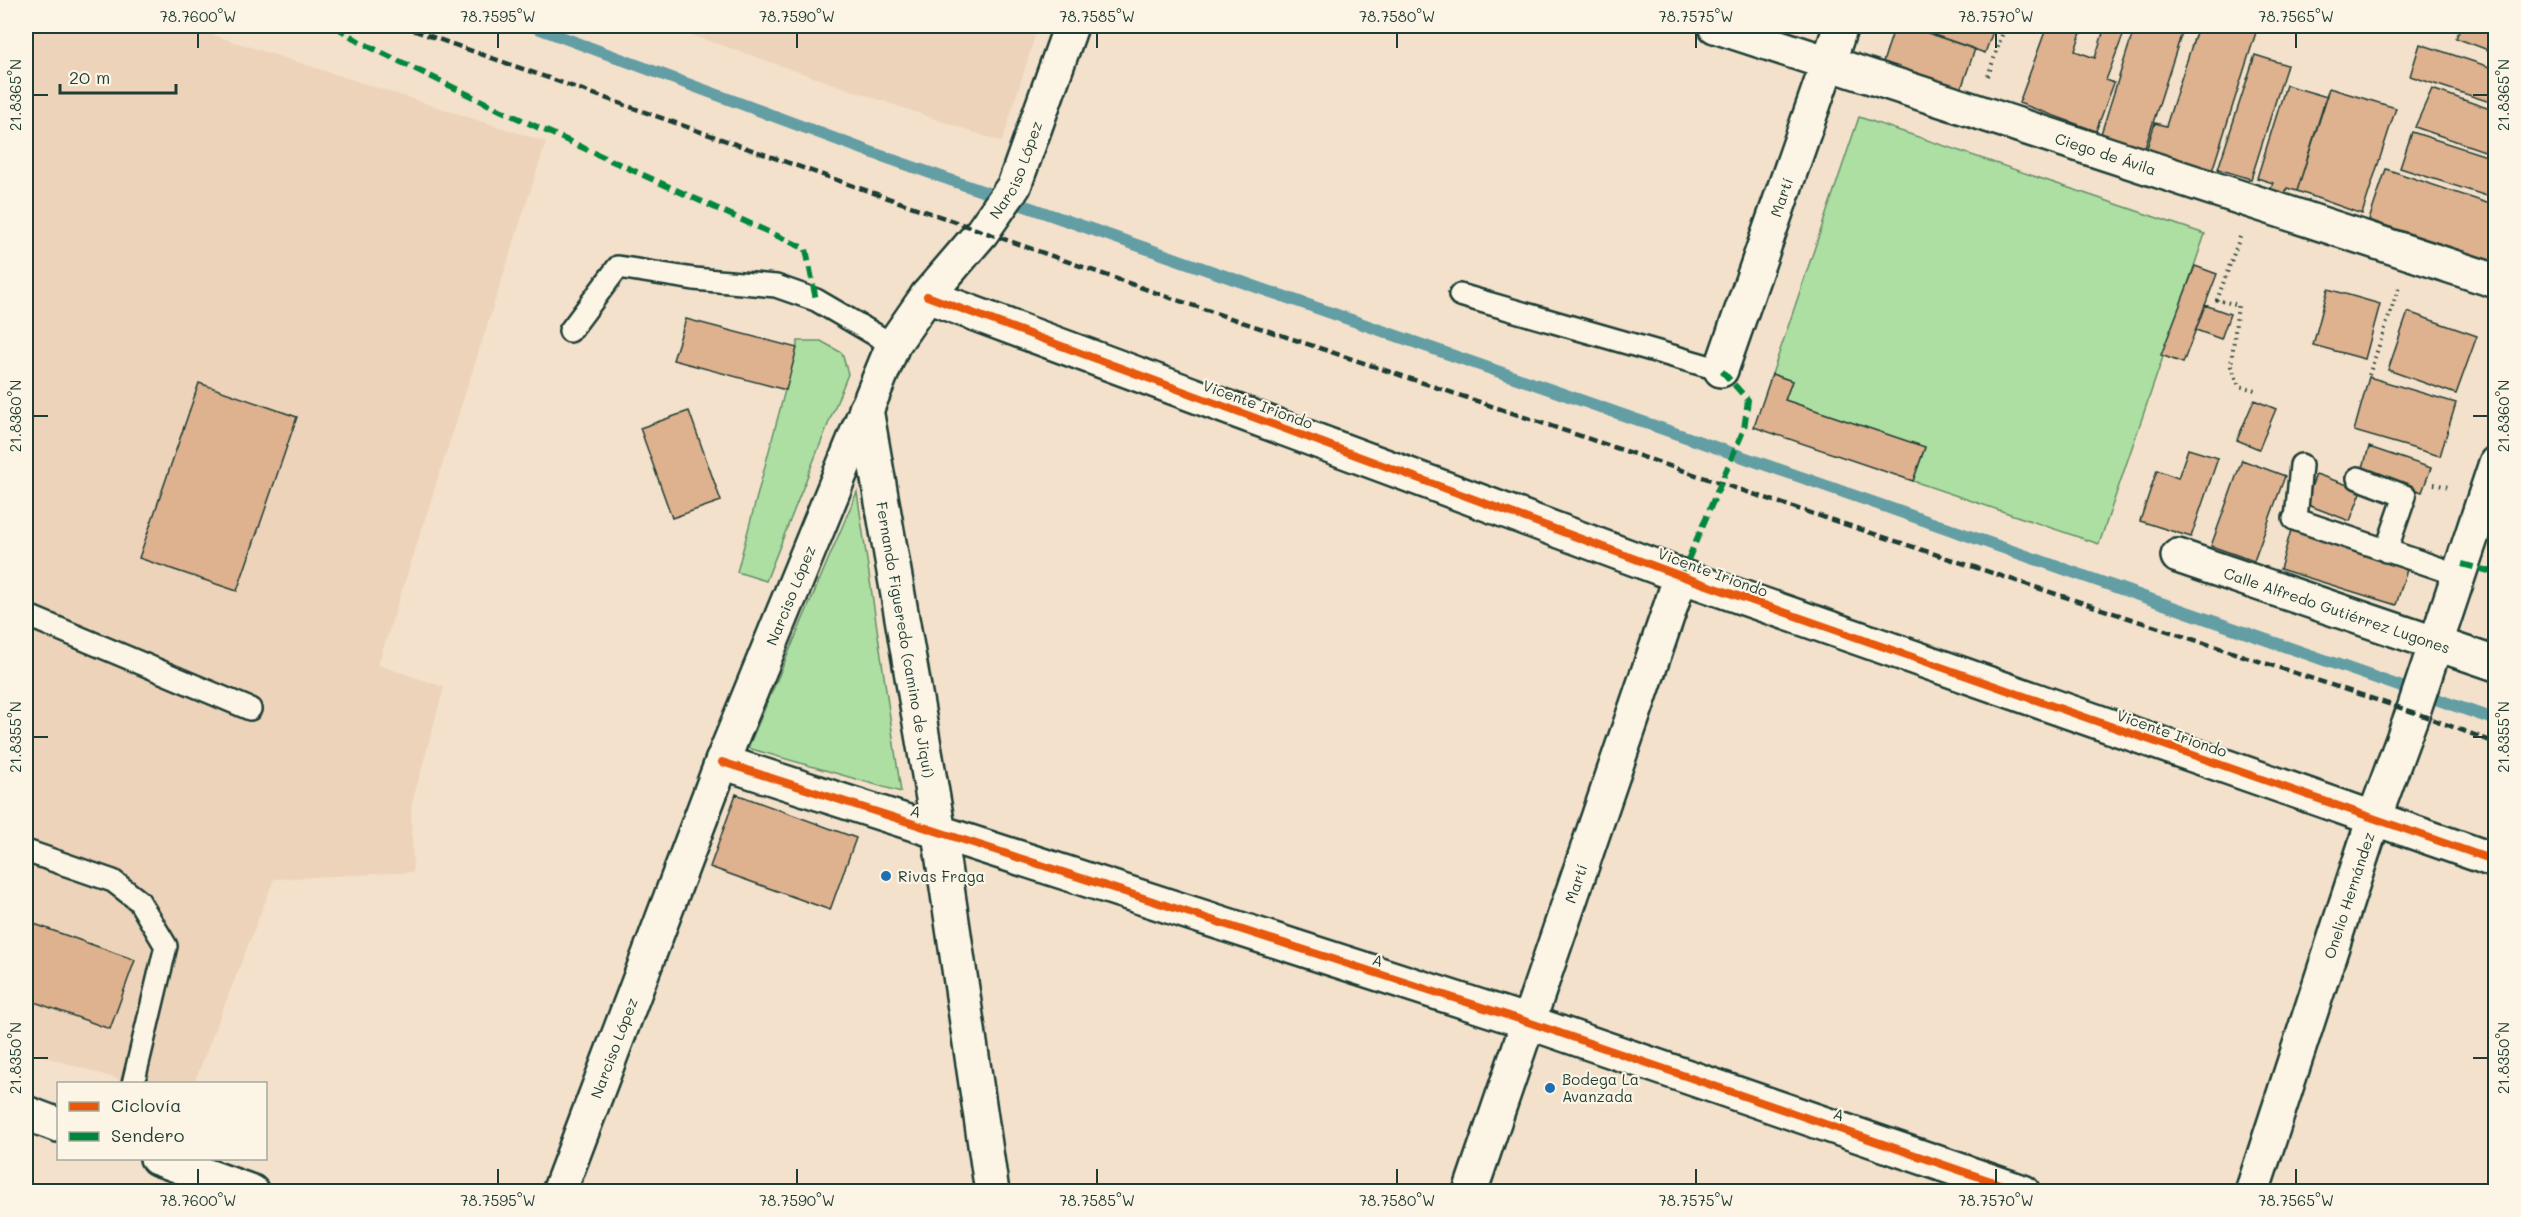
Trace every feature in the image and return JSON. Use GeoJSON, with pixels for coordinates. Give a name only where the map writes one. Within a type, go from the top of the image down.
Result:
{"type":"FeatureCollection","features":[{"type":"Feature","properties":{"kind":"street","name":"Narciso López"},"geometry":{"type":"LineString","coordinates":[[559,1191],[722,762],[893,345],[927,296],[1006,199],[1071,26]]}},
{"type":"Feature","properties":{"kind":"street","name":"Ciego de Ávila"},"geometry":{"type":"LineString","coordinates":[[1715,26],[2496,281]]}},
{"type":"Feature","properties":{"kind":"street","name":"Martí"},"geometry":{"type":"LineString","coordinates":[[1722,370],[1842,26]]}},
{"type":"Feature","properties":{"kind":"street","name":"Vicente Iriondo"},"geometry":{"type":"LineString","coordinates":[[927,296],[1681,576],[2496,861]]}},
{"type":"Feature","properties":{"kind":"street","name":"Fernando Figueredo (camino de Jiquí)"},"geometry":{"type":"LineString","coordinates":[[866,410],[939,833],[992,1191]]}},
{"type":"Feature","properties":{"kind":"street","name":"Onelio Hernández"},"geometry":{"type":"LineString","coordinates":[[2252,1191],[2374,818],[2416,704],[2496,463]]}},
{"type":"Feature","properties":{"kind":"street","name":"Calle Alfredo Gutiérrez Lugones"},"geometry":{"type":"LineString","coordinates":[[2178,556],[2433,654],[2496,664]]}},
{"type":"Feature","properties":{"kind":"street","name":"Martí"},"geometry":{"type":"LineString","coordinates":[[1470,1191],[1681,576]]}},
{"type":"Feature","properties":{"kind":"street","name":"A"},"geometry":{"type":"LineString","coordinates":[[722,762],[1528,1022],[2023,1191]]}},
{"type":"Feature","properties":{"kind":"street"},"geometry":{"type":"LineString","coordinates":[[26,1113],[57,1125]]}},
{"type":"Feature","properties":{"kind":"street"},"geometry":{"type":"LineString","coordinates":[[163,1160],[252,1191]]}},
{"type":"Feature","properties":{"kind":"lane"},"geometry":{"type":"LineString","coordinates":[[570,331],[618,267],[694,279],[776,286],[816,300],[893,345]]}},
{"type":"Feature","properties":{"kind":"lane"},"geometry":{"type":"LineString","coordinates":[[1460,295],[1722,370]]}},
{"type":"Feature","properties":{"kind":"lane"},"geometry":{"type":"LineString","coordinates":[[2301,465],[2296,519],[2294,519],[2459,575]]}},
{"type":"Feature","properties":{"kind":"lane"},"geometry":{"type":"LineString","coordinates":[[2358,478],[2405,496],[2386,551]]}},
{"type":"Feature","properties":{"kind":"lane"},"geometry":{"type":"LineString","coordinates":[[26,615],[250,709]]}},
{"type":"Feature","properties":{"kind":"lane"},"geometry":{"type":"LineString","coordinates":[[26,851],[113,881],[139,901],[166,946],[133,1082]]}},
{"type":"Feature","properties":{"kind":"path"},"geometry":{"type":"LineString","coordinates":[[1976,112],[2005,26]]}},
{"type":"Feature","properties":{"kind":"path"},"geometry":{"type":"LineString","coordinates":[[2253,202],[2217,300],[2238,305],[2231,366],[2239,386],[2255,390]]}},
{"type":"Feature","properties":{"kind":"path"},"geometry":{"type":"LineString","coordinates":[[2369,375],[2410,252]]}},
{"type":"Feature","properties":{"kind":"path"},"geometry":{"type":"LineString","coordinates":[[2405,496],[2426,503],[2435,483],[2484,497]]}},
{"type":"Feature","properties":{"kind":"shaded area"},"geometry":{"type":"Polygon","coordinates":[[[26,26],[185,26],[546,142],[378,665],[444,687],[411,807],[413,872],[274,879],[194,1082],[128,1082],[26,1051],[26,26]]]}},
{"type":"Feature","properties":{"kind":"shaded area"},"geometry":{"type":"Polygon","coordinates":[[[666,26],[1038,26],[1002,142],[666,26]]]}},
{"type":"Feature","properties":{"kind":"green space"},"geometry":{"type":"Polygon","coordinates":[[[1859,117],[2205,234],[2099,544],[1913,481],[1925,448],[1785,400],[1792,381],[1772,374],[1859,117]]]}},
{"type":"Feature","properties":{"kind":"green space"},"geometry":{"type":"Polygon","coordinates":[[[798,341],[821,341],[842,353],[848,374],[766,581],[737,572],[798,341]]]}},
{"type":"Feature","properties":{"kind":"green space"},"geometry":{"type":"Polygon","coordinates":[[[857,492],[901,792],[748,748],[857,492]]]}},
{"type":"Feature","properties":{"kind":"building"},"geometry":{"type":"Polygon","coordinates":[[[1895,26],[1908,26],[1975,49],[1961,89],[1883,62],[1895,26]]]}},
{"type":"Feature","properties":{"kind":"building"},"geometry":{"type":"Polygon","coordinates":[[[1908,26],[1995,26],[1985,53],[1908,26]]]}},
{"type":"Feature","properties":{"kind":"building"},"geometry":{"type":"Polygon","coordinates":[[[2047,26],[2083,26],[2113,26],[2125,30],[2106,80],[2114,83],[2096,131],[2019,103],[2047,26]],[[2083,26],[2075,51],[2095,58],[2103,33],[2083,26]]]}},
{"type":"Feature","properties":{"kind":"building"},"geometry":{"type":"Polygon","coordinates":[[[2135,26],[2184,26],[2144,151],[2100,137],[2135,26]]]}},
{"type":"Feature","properties":{"kind":"building"},"geometry":{"type":"Polygon","coordinates":[[[2198,26],[2258,26],[2212,171],[2146,151],[2155,123],[2166,126],[2198,26]]]}},
{"type":"Feature","properties":{"kind":"building"},"geometry":{"type":"Polygon","coordinates":[[[2461,26],[2496,26],[2496,53],[2456,38],[2461,26]]]}},
{"type":"Feature","properties":{"kind":"building"},"geometry":{"type":"Polygon","coordinates":[[[2420,44],[2496,69],[2496,104],[2410,76],[2420,44]]]}},
{"type":"Feature","properties":{"kind":"building"},"geometry":{"type":"Polygon","coordinates":[[[2255,55],[2287,65],[2251,179],[2218,169],[2255,55]]]}},
{"type":"Feature","properties":{"kind":"building"},"geometry":{"type":"Polygon","coordinates":[[[2286,85],[2327,97],[2297,191],[2287,188],[2284,196],[2270,191],[2273,183],[2257,178],[2286,85]]]}},
{"type":"Feature","properties":{"kind":"building"},"geometry":{"type":"Polygon","coordinates":[[[2329,88],[2396,108],[2362,214],[2297,191],[2329,88]]]}},
{"type":"Feature","properties":{"kind":"building"},"geometry":{"type":"Polygon","coordinates":[[[2432,89],[2496,111],[2496,155],[2415,127],[2432,89]]]}},
{"type":"Feature","properties":{"kind":"building"},"geometry":{"type":"Polygon","coordinates":[[[2412,132],[2496,159],[2496,199],[2400,168],[2412,132]]]}},
{"type":"Feature","properties":{"kind":"building"},"geometry":{"type":"Polygon","coordinates":[[[2386,169],[2496,206],[2496,262],[2369,220],[2386,169]]]}},
{"type":"Feature","properties":{"kind":"building"},"geometry":{"type":"Polygon","coordinates":[[[2195,266],[2217,274],[2183,363],[2161,355],[2195,266]]]}},
{"type":"Feature","properties":{"kind":"building"},"geometry":{"type":"Polygon","coordinates":[[[2328,289],[2380,304],[2365,359],[2313,345],[2328,289]]]}},
{"type":"Feature","properties":{"kind":"building"},"geometry":{"type":"Polygon","coordinates":[[[2205,305],[2230,314],[2221,339],[2196,330],[2205,305]]]}},
{"type":"Feature","properties":{"kind":"building"},"geometry":{"type":"Polygon","coordinates":[[[2408,312],[2477,336],[2456,394],[2388,370],[2408,312]]]}},
{"type":"Feature","properties":{"kind":"building"},"geometry":{"type":"Polygon","coordinates":[[[686,319],[797,348],[786,390],[673,360],[686,319]]]}},
{"type":"Feature","properties":{"kind":"building"},"geometry":{"type":"Polygon","coordinates":[[[1772,374],[1792,381],[1785,400],[1925,447],[1913,481],[1754,427],[1772,374]]]}},
{"type":"Feature","properties":{"kind":"building"},"geometry":{"type":"Polygon","coordinates":[[[2369,377],[2456,403],[2440,456],[2354,431],[2369,377]]]}},
{"type":"Feature","properties":{"kind":"building"},"geometry":{"type":"Polygon","coordinates":[[[199,383],[297,417],[237,591],[139,558],[199,383]]]}},
{"type":"Feature","properties":{"kind":"building"},"geometry":{"type":"Polygon","coordinates":[[[2254,400],[2276,409],[2259,449],[2237,440],[2254,400]]]}},
{"type":"Feature","properties":{"kind":"building"},"geometry":{"type":"Polygon","coordinates":[[[689,411],[721,501],[672,518],[640,428],[689,411]]]}},
{"type":"Feature","properties":{"kind":"building"},"geometry":{"type":"Polygon","coordinates":[[[2369,447],[2431,468],[2422,492],[2362,471],[2369,447]]]}},
{"type":"Feature","properties":{"kind":"building"},"geometry":{"type":"Polygon","coordinates":[[[2188,449],[2218,458],[2191,537],[2140,521],[2157,470],[2178,478],[2188,449]]]}},
{"type":"Feature","properties":{"kind":"building"},"geometry":{"type":"Polygon","coordinates":[[[2242,460],[2285,476],[2254,561],[2211,546],[2242,460]]]}},
{"type":"Feature","properties":{"kind":"building"},"geometry":{"type":"Polygon","coordinates":[[[2316,474],[2362,490],[2350,521],[2305,504],[2316,474]]]}},
{"type":"Feature","properties":{"kind":"building"},"geometry":{"type":"Polygon","coordinates":[[[2291,530],[2408,566],[2396,605],[2280,569],[2291,530]]]}},
{"type":"Feature","properties":{"kind":"building"},"geometry":{"type":"Polygon","coordinates":[[[736,794],[856,838],[830,910],[710,867],[736,794]]]}},
{"type":"Feature","properties":{"kind":"building"},"geometry":{"type":"Polygon","coordinates":[[[26,921],[135,960],[110,1029],[26,999],[26,921]]]}},
{"type":"Feature","properties":{"kind":"waterway"},"geometry":{"type":"LineString","coordinates":[[532,26],[876,154],[2496,720]]}},
{"type":"Feature","properties":{"kind":"railway"},"geometry":{"type":"LineString","coordinates":[[401,26],[1168,297],[1720,483],[2413,712],[2496,743]]}},
{"type":"Feature","properties":{"kind":"marked path"},"geometry":{"type":"LineString","coordinates":[[335,26],[360,42],[500,110],[806,249],[816,300]]}},
{"type":"Feature","properties":{"kind":"marked path"},"geometry":{"type":"LineString","coordinates":[[1681,576],[1744,429],[1748,400],[1721,370]]}},
{"type":"Feature","properties":{"kind":"marked path"},"geometry":{"type":"LineString","coordinates":[[2462,564],[2496,573]]}},
{"type":"Feature","properties":{"kind":"cycle path"},"geometry":{"type":"LineString","coordinates":[[927,296],[1681,576],[2496,861]]}},
{"type":"Feature","properties":{"kind":"cycle path"},"geometry":{"type":"LineString","coordinates":[[722,762],[1528,1022],[2023,1192]]}},
{"type":"Feature","properties":{"kind":"place","name":"Rivas Fraga"},"geometry":{"type":"Point","coordinates":[886,876]}},
{"type":"Feature","properties":{"kind":"place","name":"Bodega La Avanzada"},"geometry":{"type":"Point","coordinates":[1550,1088]}}]}
